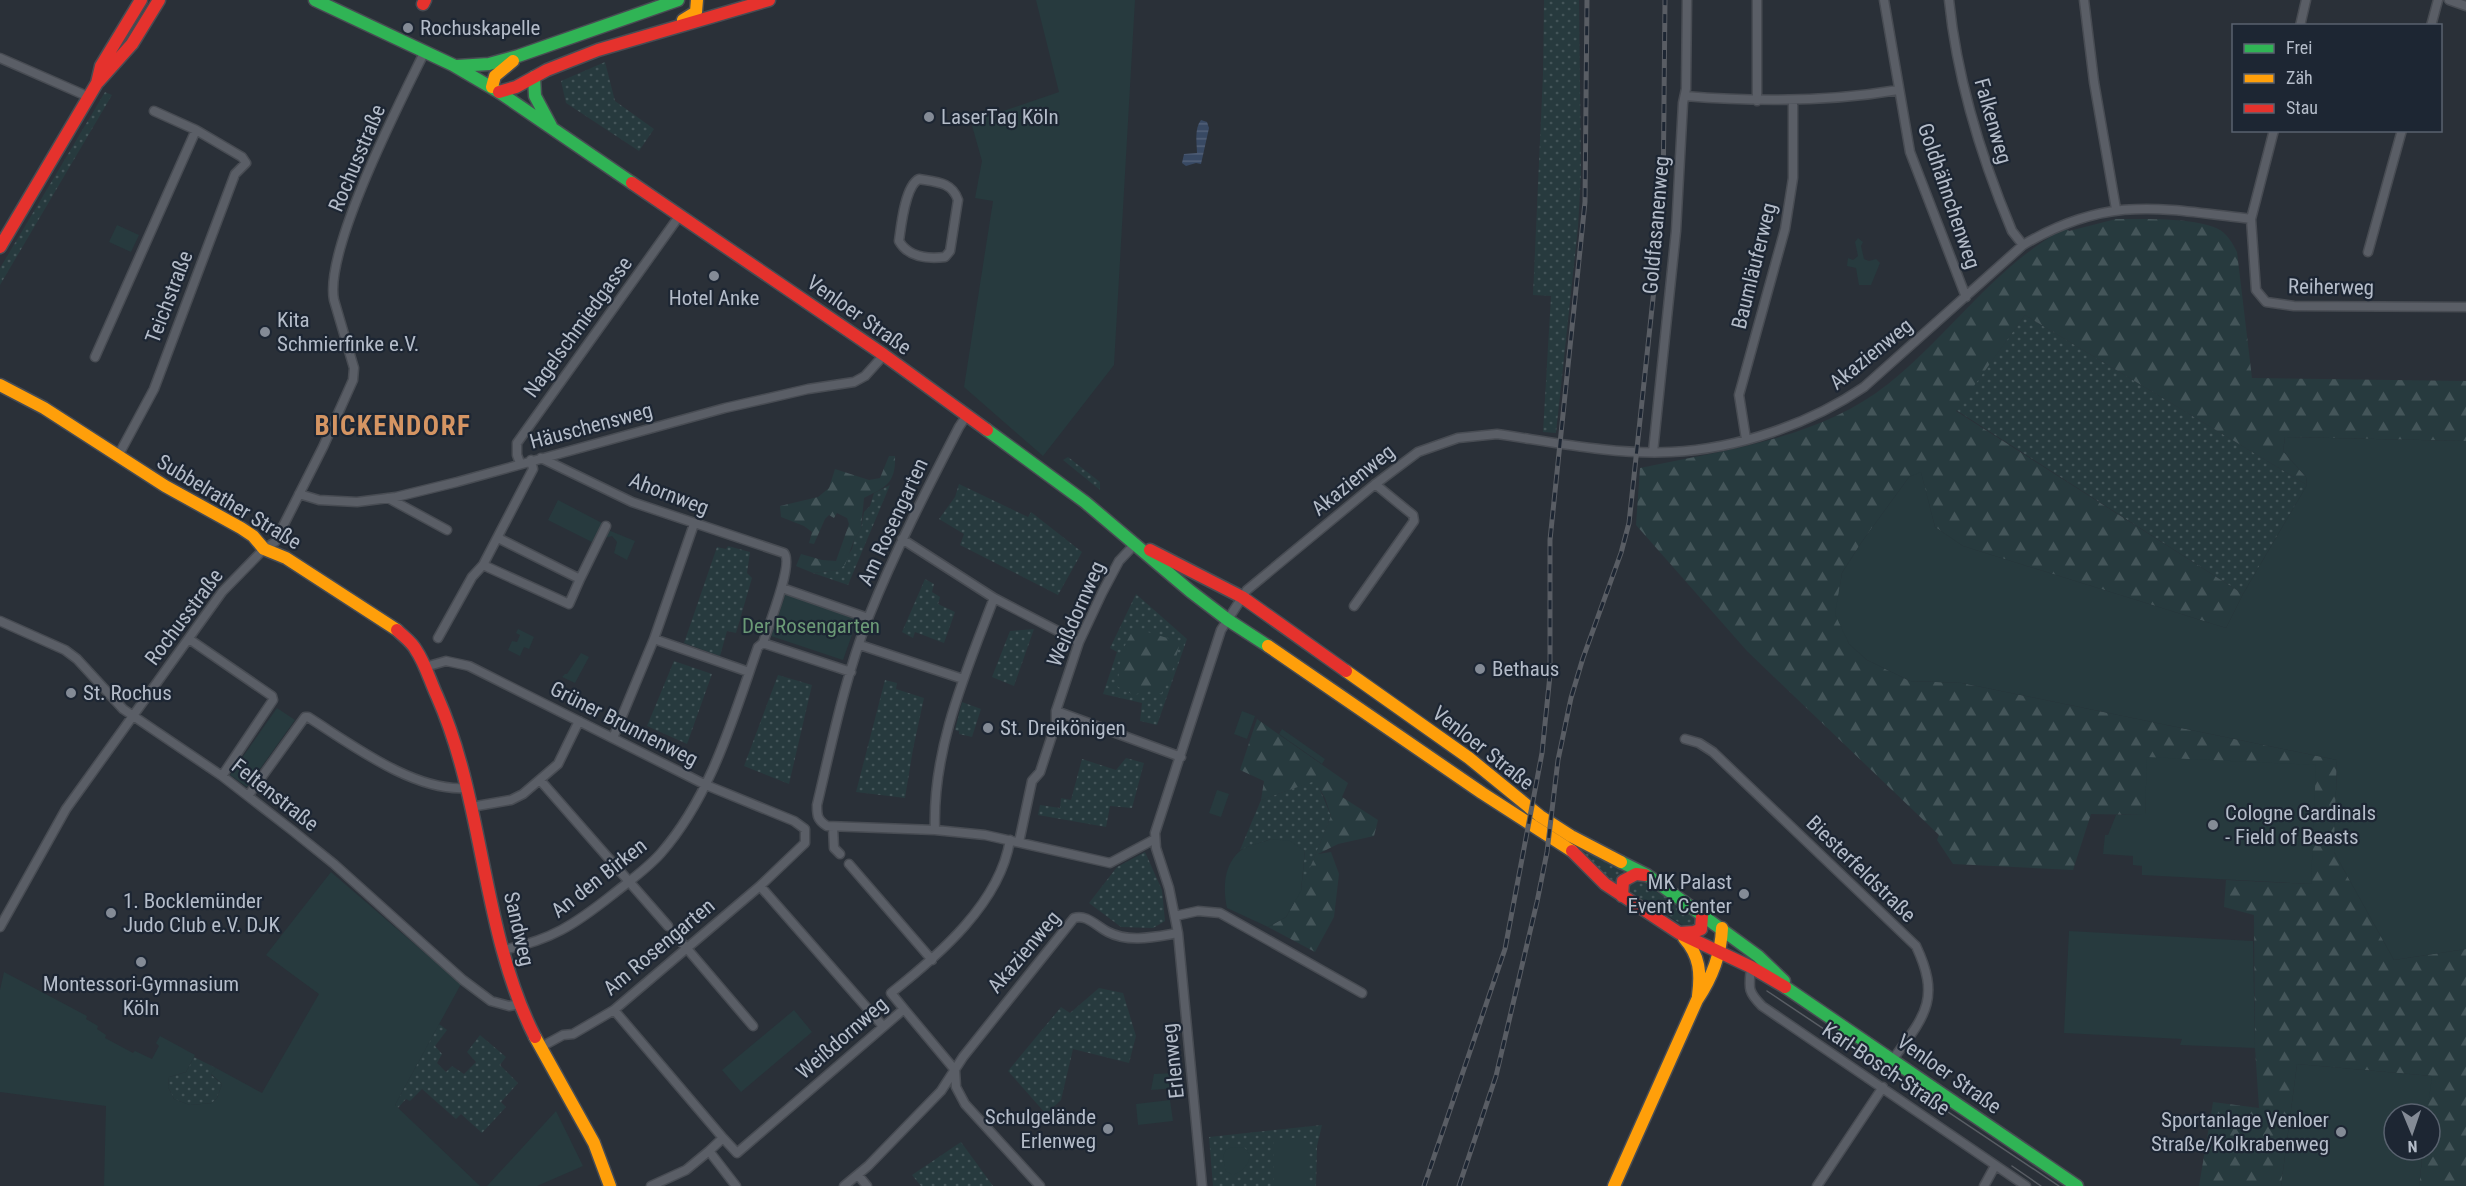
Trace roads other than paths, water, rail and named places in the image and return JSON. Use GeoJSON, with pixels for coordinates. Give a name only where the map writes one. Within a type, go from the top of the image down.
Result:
{"type":"FeatureCollection","features":[{"type":"Feature","properties":{"kind":"main road"},"geometry":{"type":"LineString","coordinates":[[0,248],[97,83],[101,66],[141,0]]}},
{"type":"Feature","properties":{"kind":"main road"},"geometry":{"type":"LineString","coordinates":[[97,83],[115,67],[144,28],[159,0]]}},
{"type":"Feature","properties":{"kind":"main road"},"geometry":{"type":"LineString","coordinates":[[453,65],[473,66],[517,58],[577,34],[678,0]]}},
{"type":"Feature","properties":{"kind":"main road"},"geometry":{"type":"LineString","coordinates":[[663,30],[696,12],[697,0]]}},
{"type":"Feature","properties":{"kind":"main road"},"geometry":{"type":"LineString","coordinates":[[517,58],[495,76],[495,89],[516,87],[547,70],[598,50],[769,0]]}},
{"type":"Feature","properties":{"kind":"main road","name":"Venloer Straße"},"geometry":{"type":"LineString","coordinates":[[320,1],[453,65],[495,89],[884,355],[1136,543],[1190,591],[1228,620],[1319,679],[1477,790],[1558,840],[1576,854],[1605,884],[1622,896],[1679,933],[1751,968],[1797,994],[2078,1186]]}},
{"type":"Feature","properties":{"kind":"main road"},"geometry":{"type":"LineString","coordinates":[[131,16],[135,28],[144,28]]}},
{"type":"Feature","properties":{"kind":"main road"},"geometry":{"type":"LineString","coordinates":[[541,49],[547,70]]}},
{"type":"Feature","properties":{"kind":"main road","name":"Venloer Straße"},"geometry":{"type":"LineString","coordinates":[[534,77],[535,96],[552,128]]}},
{"type":"Feature","properties":{"kind":"main road","name":"Subbelrather Straße"},"geometry":{"type":"LineString","coordinates":[[0,385],[44,408],[165,486],[241,528],[256,539],[264,549],[286,558],[391,625],[416,649],[425,667]]}},
{"type":"Feature","properties":{"kind":"main road","name":"Venloer Straße"},"geometry":{"type":"LineString","coordinates":[[1136,543],[1242,597],[1469,758],[1540,816],[1571,836],[1647,875],[1722,928],[1758,956],[1797,994]]}},
{"type":"Feature","properties":{"kind":"main road","name":"Sandweg"},"geometry":{"type":"LineString","coordinates":[[425,667],[456,747],[503,950],[520,1004],[594,1143],[610,1186]]}},
{"type":"Feature","properties":{"kind":"main road"},"geometry":{"type":"LineString","coordinates":[[1622,896],[1621,886],[1628,877],[1636,874],[1647,875]]}},
{"type":"Feature","properties":{"kind":"main road"},"geometry":{"type":"LineString","coordinates":[[1679,933],[1690,933],[1701,929],[1704,922],[1702,916]]}},
{"type":"Feature","properties":{"kind":"main road"},"geometry":{"type":"LineString","coordinates":[[1614,1186],[1697,1000],[1707,986],[1720,954],[1722,928]]}},
{"type":"Feature","properties":{"kind":"main road"},"geometry":{"type":"LineString","coordinates":[[1679,933],[1691,945],[1701,966],[1697,1000]]}},
{"type":"Feature","properties":{"kind":"street","name":"Goldfasanenweg"},"geometry":{"type":"LineString","coordinates":[[1653,452],[1676,231],[1685,96],[1687,0]]}},
{"type":"Feature","properties":{"kind":"street"},"geometry":{"type":"LineString","coordinates":[[1757,0],[1757,101]]}},
{"type":"Feature","properties":{"kind":"street","name":"Goldhähnchenweg"},"geometry":{"type":"LineString","coordinates":[[1884,0],[1910,152],[1966,297]]}},
{"type":"Feature","properties":{"kind":"street","name":"Falkenweg"},"geometry":{"type":"LineString","coordinates":[[1949,0],[1954,41],[1973,125],[2012,231],[2024,245]]}},
{"type":"Feature","properties":{"kind":"street"},"geometry":{"type":"LineString","coordinates":[[2084,0],[2094,82],[2116,209]]}},
{"type":"Feature","properties":{"kind":"street"},"geometry":{"type":"LineString","coordinates":[[2300,24],[2306,0]]}},
{"type":"Feature","properties":{"kind":"street"},"geometry":{"type":"LineString","coordinates":[[2432,24],[2438,0]]}},
{"type":"Feature","properties":{"kind":"street"},"geometry":{"type":"LineString","coordinates":[[2449,0],[2466,6]]}},
{"type":"Feature","properties":{"kind":"street","name":"Rochusstraße"},"geometry":{"type":"LineString","coordinates":[[0,925],[66,809],[222,592],[264,549],[274,542],[299,494],[353,380],[354,368],[332,288],[343,240],[383,141],[424,53]]}},
{"type":"Feature","properties":{"kind":"street"},"geometry":{"type":"LineString","coordinates":[[0,58],[89,97]]}},
{"type":"Feature","properties":{"kind":"street"},"geometry":{"type":"LineString","coordinates":[[1685,96],[1757,101],[1793,100],[1852,97],[1898,90]]}},
{"type":"Feature","properties":{"kind":"street","name":"Baumläuferweg"},"geometry":{"type":"LineString","coordinates":[[1746,439],[1739,395],[1785,229],[1793,178],[1793,100]]}},
{"type":"Feature","properties":{"kind":"street"},"geometry":{"type":"LineString","coordinates":[[95,357],[196,130],[154,111]]}},
{"type":"Feature","properties":{"kind":"street","name":"Teichstraße"},"geometry":{"type":"LineString","coordinates":[[118,456],[154,389],[235,174],[246,163],[237,153],[196,130]]}},
{"type":"Feature","properties":{"kind":"street","name":"Reiherweg"},"geometry":{"type":"LineString","coordinates":[[2273,132],[2251,219],[2256,290],[2266,302],[2294,306],[2466,307]]}},
{"type":"Feature","properties":{"kind":"street"},"geometry":{"type":"LineString","coordinates":[[2368,252],[2401,132]]}},
{"type":"Feature","properties":{"kind":"street"},"geometry":{"type":"LineString","coordinates":[[920,179],[951,187],[958,200],[948,255],[922,258],[906,249],[899,241],[913,183],[920,179]]}},
{"type":"Feature","properties":{"kind":"street","name":"Akazienweg"},"geometry":{"type":"LineString","coordinates":[[844,1186],[858,1175],[941,1091],[963,1057],[1074,918],[1086,918],[1121,938],[1178,933],[1155,839],[1157,825],[1221,630],[1242,597],[1258,581],[1375,484],[1418,452],[1439,443],[1476,435],[1497,434],[1563,444],[1653,452],[1688,451],[1746,439],[1797,424],[1839,404],[1864,387],[2024,245],[2050,230],[2079,218],[2116,209],[2169,209],[2251,219]]}},
{"type":"Feature","properties":{"kind":"street","name":"Nagelschmiedgasse"},"geometry":{"type":"LineString","coordinates":[[520,463],[517,443],[680,215]]}},
{"type":"Feature","properties":{"kind":"street","name":"Häuschensweg"},"geometry":{"type":"LineString","coordinates":[[299,494],[338,503],[388,498],[457,482],[531,460],[767,398],[854,382],[865,376],[884,355]]}},
{"type":"Feature","properties":{"kind":"street","name":"Am Rosengarten"},"geometry":{"type":"LineString","coordinates":[[833,827],[826,826],[819,821],[817,805],[851,672],[868,618],[902,539],[967,415]]}},
{"type":"Feature","properties":{"kind":"street","name":"Ahornweg"},"geometry":{"type":"LineString","coordinates":[[541,458],[632,502],[788,556]]}},
{"type":"Feature","properties":{"kind":"street"},"geometry":{"type":"LineString","coordinates":[[438,638],[472,577],[483,565],[498,538],[533,469],[531,460]]}},
{"type":"Feature","properties":{"kind":"street"},"geometry":{"type":"LineString","coordinates":[[1354,606],[1414,521],[1413,515],[1375,484]]}},
{"type":"Feature","properties":{"kind":"street"},"geometry":{"type":"LineString","coordinates":[[388,498],[447,530]]}},
{"type":"Feature","properties":{"kind":"street"},"geometry":{"type":"LineString","coordinates":[[614,738],[654,639],[694,524]]}},
{"type":"Feature","properties":{"kind":"street"},"geometry":{"type":"LineString","coordinates":[[483,565],[568,604],[606,526]]}},
{"type":"Feature","properties":{"kind":"street"},"geometry":{"type":"LineString","coordinates":[[498,538],[580,579]]}},
{"type":"Feature","properties":{"kind":"street"},"geometry":{"type":"LineString","coordinates":[[902,539],[994,598],[1080,642]]}},
{"type":"Feature","properties":{"kind":"street","name":"Weißdornweg"},"geometry":{"type":"LineString","coordinates":[[723,1138],[736,1154],[882,1025],[904,1009],[891,993],[932,960],[965,924],[999,878],[1015,841],[1032,781],[1040,772],[1056,723],[1056,711],[1080,642],[1119,561],[1136,543]]}},
{"type":"Feature","properties":{"kind":"street","name":"An den Birken"},"geometry":{"type":"LineString","coordinates":[[503,950],[550,937],[567,928],[648,866],[672,840],[706,785],[758,647],[763,643],[782,588],[788,556]]}},
{"type":"Feature","properties":{"kind":"street"},"geometry":{"type":"LineString","coordinates":[[782,588],[868,618]]}},
{"type":"Feature","properties":{"kind":"street"},"geometry":{"type":"LineString","coordinates":[[935,830],[943,749],[963,679],[994,598]]}},
{"type":"Feature","properties":{"kind":"street","name":"Feltenstraße"},"geometry":{"type":"LineString","coordinates":[[0,621],[65,650],[77,658],[113,699],[248,795],[334,864],[463,981],[491,1001],[509,1006],[520,1004]]}},
{"type":"Feature","properties":{"kind":"street"},"geometry":{"type":"LineString","coordinates":[[189,639],[272,696],[272,704],[222,776]]}},
{"type":"Feature","properties":{"kind":"street"},"geometry":{"type":"LineString","coordinates":[[654,639],[749,672]]}},
{"type":"Feature","properties":{"kind":"street"},"geometry":{"type":"LineString","coordinates":[[763,643],[851,672]]}},
{"type":"Feature","properties":{"kind":"street"},"geometry":{"type":"LineString","coordinates":[[860,645],[963,679]]}},
{"type":"Feature","properties":{"kind":"street","name":"Grüner Brunnenweg"},"geometry":{"type":"LineString","coordinates":[[425,667],[446,661],[463,664],[706,785],[794,820],[806,829]]}},
{"type":"Feature","properties":{"kind":"street"},"geometry":{"type":"LineString","coordinates":[[1056,711],[1181,757]]}},
{"type":"Feature","properties":{"kind":"street"},"geometry":{"type":"LineString","coordinates":[[248,795],[304,717],[308,717],[400,771],[436,786],[451,789],[466,788]]}},
{"type":"Feature","properties":{"kind":"street"},"geometry":{"type":"LineString","coordinates":[[471,807],[517,798],[540,780],[558,764],[579,721]]}},
{"type":"Feature","properties":{"kind":"street","name":"Biesterfeldstraße"},"geometry":{"type":"LineString","coordinates":[[1686,739],[1699,743],[1713,752],[1916,946],[1925,966],[1929,988],[1927,1006],[1918,1024],[1893,1059]]}},
{"type":"Feature","properties":{"kind":"street"},"geometry":{"type":"LineString","coordinates":[[540,780],[668,926]]}},
{"type":"Feature","properties":{"kind":"street"},"geometry":{"type":"LineString","coordinates":[[840,855],[834,848],[833,827],[935,830],[985,835],[1110,863],[1155,839]]}},
{"type":"Feature","properties":{"kind":"street","name":"Am Rosengarten"},"geometry":{"type":"LineString","coordinates":[[541,1047],[563,1035],[573,1034],[614,1010],[760,886],[805,843],[806,829]]}},
{"type":"Feature","properties":{"kind":"street"},"geometry":{"type":"LineString","coordinates":[[849,864],[932,960]]}},
{"type":"Feature","properties":{"kind":"street"},"geometry":{"type":"LineString","coordinates":[[760,886],[882,1025]]}},
{"type":"Feature","properties":{"kind":"street"},"geometry":{"type":"LineString","coordinates":[[1175,916],[1198,911],[1220,913],[1362,993]]}},
{"type":"Feature","properties":{"kind":"street","name":"Erlenweg"},"geometry":{"type":"LineString","coordinates":[[1178,933],[1202,1186]]}},
{"type":"Feature","properties":{"kind":"street"},"geometry":{"type":"LineString","coordinates":[[678,938],[753,1026]]}},
{"type":"Feature","properties":{"kind":"street","name":"Karl-Bosch-Straße"},"geometry":{"type":"LineString","coordinates":[[1751,968],[1750,994],[1762,1006],[2026,1186]]}},
{"type":"Feature","properties":{"kind":"street"},"geometry":{"type":"LineString","coordinates":[[904,1009],[955,1070],[956,1087],[965,1104],[1040,1186]]}},
{"type":"Feature","properties":{"kind":"street"},"geometry":{"type":"LineString","coordinates":[[614,1010],[723,1138],[686,1170],[651,1186]]}},
{"type":"Feature","properties":{"kind":"street"},"geometry":{"type":"LineString","coordinates":[[1817,1186],[1883,1087]]}},
{"type":"Feature","properties":{"kind":"street"},"geometry":{"type":"LineString","coordinates":[[709,1151],[736,1186]]}},
{"type":"Feature","properties":{"kind":"street"},"geometry":{"type":"LineString","coordinates":[[1984,1186],[1995,1166]]}},
{"type":"Feature","properties":{"kind":"street"},"geometry":{"type":"LineString","coordinates":[[858,1175],[867,1186]]}},
{"type":"Feature","properties":{"kind":"water"},"geometry":{"type":"Polygon","coordinates":[[[1201,120],[1207,122],[1209,128],[1201,164],[1186,166],[1182,163],[1184,154],[1197,153],[1197,132],[1201,120]]]}},
{"type":"Feature","properties":{"kind":"tram line"},"geometry":{"type":"LineString","coordinates":[[1767,991],[2059,1186]]}},
{"type":"Feature","properties":{"kind":"tram line"},"geometry":{"type":"LineString","coordinates":[[2012,1166],[2041,1186]]}},
{"type":"Feature","properties":{"kind":"railway"},"geometry":{"type":"LineString","coordinates":[[1424,1186],[1505,949],[1542,753],[1550,675],[1550,540],[1585,202],[1587,0]]}},
{"type":"Feature","properties":{"kind":"railway"},"geometry":{"type":"LineString","coordinates":[[1459,1186],[1496,1076],[1537,902],[1547,852],[1558,760],[1571,698],[1621,553],[1629,523],[1663,205],[1665,0]]}},
{"type":"Feature","properties":{"kind":"place","name":"Rochuskapelle"},"geometry":{"type":"Point","coordinates":[408,28]}},
{"type":"Feature","properties":{"kind":"place","name":"LaserTag Köln"},"geometry":{"type":"Point","coordinates":[929,117]}},
{"type":"Feature","properties":{"kind":"place","name":"Hotel Anke"},"geometry":{"type":"Point","coordinates":[714,276]}},
{"type":"Feature","properties":{"kind":"place","name":"Kita Schmierfinke e.V."},"geometry":{"type":"Point","coordinates":[265,332]}},
{"type":"Feature","properties":{"kind":"place","name":"Bethaus"},"geometry":{"type":"Point","coordinates":[1480,669]}},
{"type":"Feature","properties":{"kind":"place","name":"St. Rochus"},"geometry":{"type":"Point","coordinates":[71,693]}},
{"type":"Feature","properties":{"kind":"place","name":"St. Dreikönigen"},"geometry":{"type":"Point","coordinates":[988,728]}},
{"type":"Feature","properties":{"kind":"place","name":"Cologne Cardinals - Field of Beasts"},"geometry":{"type":"Point","coordinates":[2213,825]}},
{"type":"Feature","properties":{"kind":"place","name":"MK Palast Event Center"},"geometry":{"type":"Point","coordinates":[1744,894]}},
{"type":"Feature","properties":{"kind":"place","name":"1. Bocklemünder Judo Club e.V. DJK"},"geometry":{"type":"Point","coordinates":[111,913]}},
{"type":"Feature","properties":{"kind":"place","name":"Montessori-Gymnasium Köln"},"geometry":{"type":"Point","coordinates":[141,962]}},
{"type":"Feature","properties":{"kind":"place","name":"Schulgelände Erlenweg"},"geometry":{"type":"Point","coordinates":[1108,1129]}},
{"type":"Feature","properties":{"kind":"place","name":"Sportanlage Venloer Straße/Kolkrabenweg"},"geometry":{"type":"Point","coordinates":[2341,1132]}},
{"type":"Feature","properties":{"kind":"district","name":"BICKENDORF"},"geometry":{"type":"Point","coordinates":[393,426]}},
{"type":"Feature","properties":{"kind":"park label","name":"Der Rosengarten"},"geometry":{"type":"Point","coordinates":[811,626]}}]}
